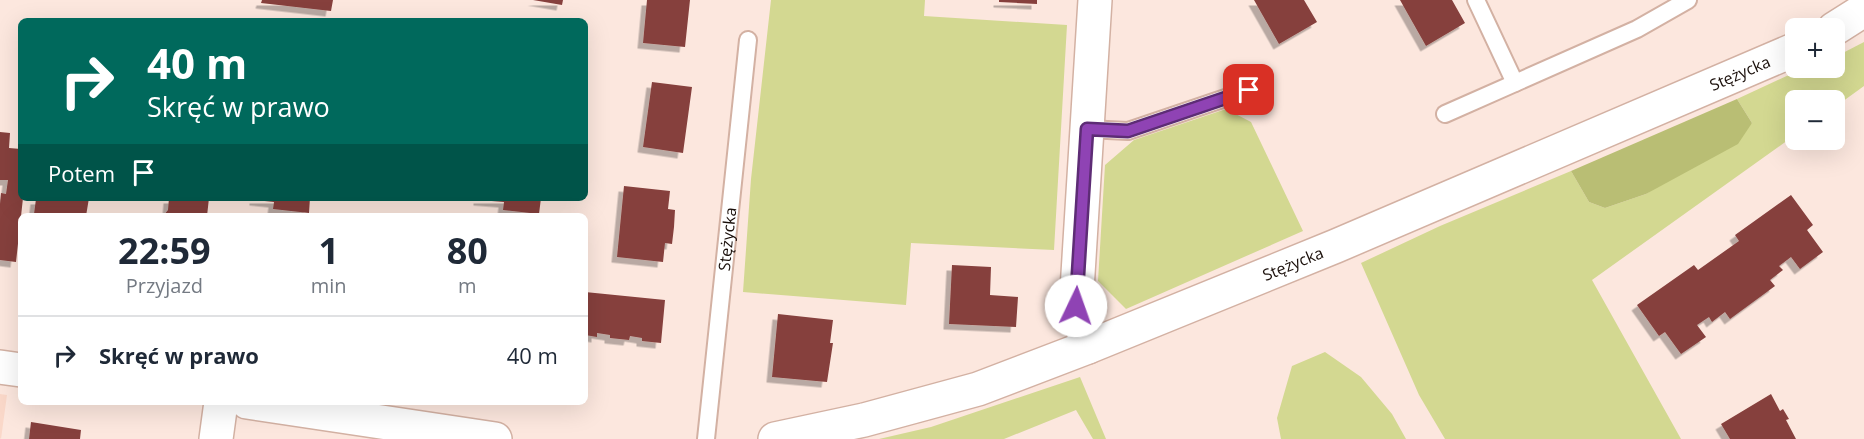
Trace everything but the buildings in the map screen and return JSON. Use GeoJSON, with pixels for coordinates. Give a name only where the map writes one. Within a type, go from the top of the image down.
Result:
{"type":"FeatureCollection","features":[{"type":"Feature","properties":{"kind":"street"},"geometry":{"type":"LineString","coordinates":[[1088,347],[1076,306],[1095,0]]}},
{"type":"Feature","properties":{"kind":"street"},"geometry":{"type":"LineString","coordinates":[[1845,22],[1864,10]]}},
{"type":"Feature","properties":{"kind":"street","name":"Stężycka"},"geometry":{"type":"LineString","coordinates":[[775,439],[864,420],[978,390],[1336,246],[1785,54]]}},
{"type":"Feature","properties":{"kind":"street"},"geometry":{"type":"LineString","coordinates":[[0,367],[18,370]]}},
{"type":"Feature","properties":{"kind":"street"},"geometry":{"type":"LineString","coordinates":[[216,439],[220,405]]}},
{"type":"Feature","properties":{"kind":"street"},"geometry":{"type":"LineString","coordinates":[[259,405],[355,428],[495,439]]}},
{"type":"Feature","properties":{"kind":"lane"},"geometry":{"type":"LineString","coordinates":[[1476,0],[1515,84]]}},
{"type":"Feature","properties":{"kind":"lane"},"geometry":{"type":"LineString","coordinates":[[1445,114],[1637,29],[1688,0]]}},
{"type":"Feature","properties":{"kind":"lane","name":"Stężycka"},"geometry":{"type":"LineString","coordinates":[[706,439],[748,40]]}},
{"type":"Feature","properties":{"kind":"lane"},"geometry":{"type":"LineString","coordinates":[[1087,129],[1128,131],[1249,90]]}},
{"type":"Feature","properties":{"kind":"shaded area"},"geometry":{"type":"Polygon","coordinates":[[[0,394],[7,395],[1,439],[0,438],[0,394]]]}},
{"type":"Feature","properties":{"kind":"green space"},"geometry":{"type":"Polygon","coordinates":[[[771,0],[925,0],[924,16],[1067,25],[1054,250],[911,243],[906,305],[743,292],[751,179],[771,0]]]}},
{"type":"Feature","properties":{"kind":"green space"},"geometry":{"type":"Polygon","coordinates":[[[1864,42],[1864,86],[1845,100],[1845,90],[1785,90],[1785,142],[1592,280],[1681,439],[1445,439],[1419,395],[1361,263],[1440,226],[1571,171],[1589,202],[1605,208],[1646,194],[1752,123],[1737,99],[1785,77],[1845,78],[1845,52],[1864,42]]]}},
{"type":"Feature","properties":{"kind":"green space"},"geometry":{"type":"Polygon","coordinates":[[[1737,99],[1752,123],[1738,144],[1646,194],[1605,208],[1589,202],[1571,171],[1737,99]]]}},
{"type":"Feature","properties":{"kind":"green space"},"geometry":{"type":"Polygon","coordinates":[[[1226,109],[1251,122],[1303,231],[1126,309],[1098,281],[1105,165],[1134,140],[1226,109]]]}},
{"type":"Feature","properties":{"kind":"green space"},"geometry":{"type":"Polygon","coordinates":[[[1325,352],[1361,377],[1392,414],[1406,439],[1281,439],[1277,418],[1292,366],[1325,352]]]}},
{"type":"Feature","properties":{"kind":"green space"},"geometry":{"type":"Polygon","coordinates":[[[1080,377],[1106,439],[1093,439],[1076,410],[1004,439],[879,439],[931,427],[1080,377]]]}},
{"type":"Feature","properties":{"kind":"route"},"geometry":{"type":"LineString","coordinates":[[1076,306],[1087,129],[1128,131],[1249,90]]}}]}
